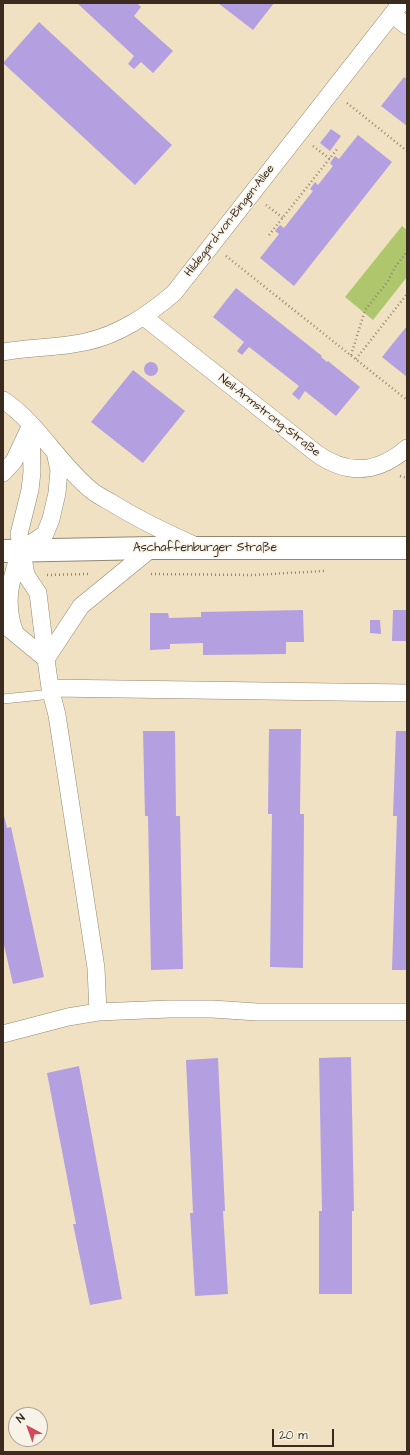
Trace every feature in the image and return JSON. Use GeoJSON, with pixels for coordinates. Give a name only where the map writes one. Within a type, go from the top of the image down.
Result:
{"type":"FeatureCollection","features":[{"type":"Feature","properties":{"kind":"main road","name":"Aschaffenburger Straße"},"geometry":{"type":"LineString","coordinates":[[12,550],[68,551],[88,549],[152,548],[407,548]]}},
{"type":"Feature","properties":{"kind":"street"},"geometry":{"type":"LineString","coordinates":[[397,9],[407,26]]}},
{"type":"Feature","properties":{"kind":"street","name":"Hildegard-von-Bingen-Allee"},"geometry":{"type":"LineString","coordinates":[[3,352],[22,348],[48,347],[86,342],[114,332],[144,317],[174,293],[397,9]]}},
{"type":"Feature","properties":{"kind":"street","name":"Neil-Armstrong-Straße"},"geometry":{"type":"LineString","coordinates":[[144,317],[316,453],[333,464],[359,469],[376,467],[397,457],[407,448]]}},
{"type":"Feature","properties":{"kind":"street"},"geometry":{"type":"LineString","coordinates":[[3,400],[10,404],[31,425],[91,490],[164,532],[200,548]]}},
{"type":"Feature","properties":{"kind":"street"},"geometry":{"type":"LineString","coordinates":[[3,473],[14,461],[31,425]]}},
{"type":"Feature","properties":{"kind":"street"},"geometry":{"type":"LineString","coordinates":[[31,425],[32,472],[30,490],[19,534],[12,550],[12,576],[8,600],[11,622],[9,628],[46,659]]}},
{"type":"Feature","properties":{"kind":"street"},"geometry":{"type":"LineString","coordinates":[[12,550],[45,534],[58,493],[59,470],[55,452]]}},
{"type":"Feature","properties":{"kind":"street"},"geometry":{"type":"LineString","coordinates":[[46,659],[81,606],[152,548]]}},
{"type":"Feature","properties":{"kind":"street"},"geometry":{"type":"LineString","coordinates":[[12,550],[38,593],[46,659],[51,691],[57,715],[96,968],[98,1012]]}},
{"type":"Feature","properties":{"kind":"street"},"geometry":{"type":"LineString","coordinates":[[51,691],[407,693]]}},
{"type":"Feature","properties":{"kind":"street"},"geometry":{"type":"LineString","coordinates":[[3,1034],[68,1017],[98,1012],[212,1009],[256,1012],[407,1012]]}},
{"type":"Feature","properties":{"kind":"lane"},"geometry":{"type":"LineString","coordinates":[[3,699],[51,691]]}},
{"type":"Feature","properties":{"kind":"path"},"geometry":{"type":"LineString","coordinates":[[332,91],[407,151]]}},
{"type":"Feature","properties":{"kind":"path"},"geometry":{"type":"LineString","coordinates":[[310,143],[330,158]]}},
{"type":"Feature","properties":{"kind":"path"},"geometry":{"type":"LineString","coordinates":[[269,236],[338,148]]}},
{"type":"Feature","properties":{"kind":"path"},"geometry":{"type":"LineString","coordinates":[[263,202],[283,218]]}},
{"type":"Feature","properties":{"kind":"path"},"geometry":{"type":"LineString","coordinates":[[212,244],[407,400]]}},
{"type":"Feature","properties":{"kind":"path"},"geometry":{"type":"LineString","coordinates":[[351,356],[364,310],[388,281],[394,266],[407,252]]}},
{"type":"Feature","properties":{"kind":"path"},"geometry":{"type":"LineString","coordinates":[[356,359],[407,294]]}},
{"type":"Feature","properties":{"kind":"path"},"geometry":{"type":"LineString","coordinates":[[122,574],[253,575],[331,571]]}},
{"type":"Feature","properties":{"kind":"path"},"geometry":{"type":"LineString","coordinates":[[26,575],[90,574]]}},
{"type":"Feature","properties":{"kind":"green space"},"geometry":{"type":"Polygon","coordinates":[[[402,226],[407,230],[407,277],[373,320],[345,297],[402,226]]]}},
{"type":"Feature","properties":{"kind":"building"},"geometry":{"type":"Polygon","coordinates":[[[77,3],[137,3],[141,7],[134,16],[173,51],[153,73],[141,62],[134,69],[128,64],[134,56],[77,3]]]}},
{"type":"Feature","properties":{"kind":"building"},"geometry":{"type":"Polygon","coordinates":[[[218,3],[274,3],[253,30],[218,3]]]}},
{"type":"Feature","properties":{"kind":"building"},"geometry":{"type":"Polygon","coordinates":[[[39,22],[172,145],[135,185],[3,63],[39,22]]]}},
{"type":"Feature","properties":{"kind":"building"},"geometry":{"type":"Polygon","coordinates":[[[404,77],[407,79],[407,126],[381,106],[404,77]]]}},
{"type":"Feature","properties":{"kind":"building"},"geometry":{"type":"Polygon","coordinates":[[[331,129],[341,136],[330,151],[320,143],[331,129]]]}},
{"type":"Feature","properties":{"kind":"building"},"geometry":{"type":"Polygon","coordinates":[[[358,135],[392,162],[294,286],[260,258],[279,234],[275,231],[280,225],[284,228],[313,191],[310,189],[315,182],[318,185],[333,166],[330,163],[335,156],[339,159],[358,135]]]}},
{"type":"Feature","properties":{"kind":"building"},"geometry":{"type":"Polygon","coordinates":[[[236,288],[360,387],[336,416],[305,391],[299,400],[292,394],[299,386],[249,347],[242,355],[237,351],[244,342],[213,317],[236,288]]]}},
{"type":"Feature","properties":{"kind":"building"},"geometry":{"type":"Polygon","coordinates":[[[407,326],[407,377],[382,357],[407,326]]]}},
{"type":"Feature","properties":{"kind":"building"},"geometry":{"type":"Polygon","coordinates":[[[151,362],[156,364],[158,369],[156,374],[151,376],[146,374],[144,369],[146,364],[151,362]]]}},
{"type":"Feature","properties":{"kind":"building"},"geometry":{"type":"Polygon","coordinates":[[[133,370],[185,411],[143,463],[91,422],[133,370]]]}},
{"type":"Feature","properties":{"kind":"building"},"geometry":{"type":"Polygon","coordinates":[[[303,610],[304,642],[286,642],[286,654],[203,655],[203,643],[170,644],[170,649],[150,650],[150,613],[168,613],[169,618],[201,617],[201,612],[303,610]]]}},
{"type":"Feature","properties":{"kind":"building"},"geometry":{"type":"Polygon","coordinates":[[[393,610],[407,610],[407,641],[392,641],[393,610]]]}},
{"type":"Feature","properties":{"kind":"building"},"geometry":{"type":"Polygon","coordinates":[[[370,620],[380,620],[381,634],[370,633],[370,620]]]}},
{"type":"Feature","properties":{"kind":"building"},"geometry":{"type":"Polygon","coordinates":[[[269,729],[301,729],[300,814],[304,814],[303,968],[270,967],[272,814],[268,814],[269,729]]]}},
{"type":"Feature","properties":{"kind":"building"},"geometry":{"type":"Polygon","coordinates":[[[143,731],[175,731],[176,816],[180,816],[183,969],[151,970],[148,816],[145,816],[143,731]]]}},
{"type":"Feature","properties":{"kind":"building"},"geometry":{"type":"Polygon","coordinates":[[[396,731],[407,731],[407,970],[392,970],[397,816],[393,816],[396,731]]]}},
{"type":"Feature","properties":{"kind":"building"},"geometry":{"type":"Polygon","coordinates":[[[3,811],[7,828],[11,827],[44,977],[13,984],[3,941],[3,811]]]}},
{"type":"Feature","properties":{"kind":"building"},"geometry":{"type":"Polygon","coordinates":[[[351,1057],[354,1211],[352,1211],[352,1294],[319,1294],[319,1211],[322,1211],[319,1058],[351,1057]]]}},
{"type":"Feature","properties":{"kind":"building"},"geometry":{"type":"Polygon","coordinates":[[[218,1058],[225,1211],[223,1211],[228,1294],[195,1296],[190,1213],[193,1213],[186,1060],[218,1058]]]}},
{"type":"Feature","properties":{"kind":"building"},"geometry":{"type":"Polygon","coordinates":[[[79,1066],[122,1299],[90,1305],[73,1224],[76,1224],[47,1073],[79,1066]]]}}]}
